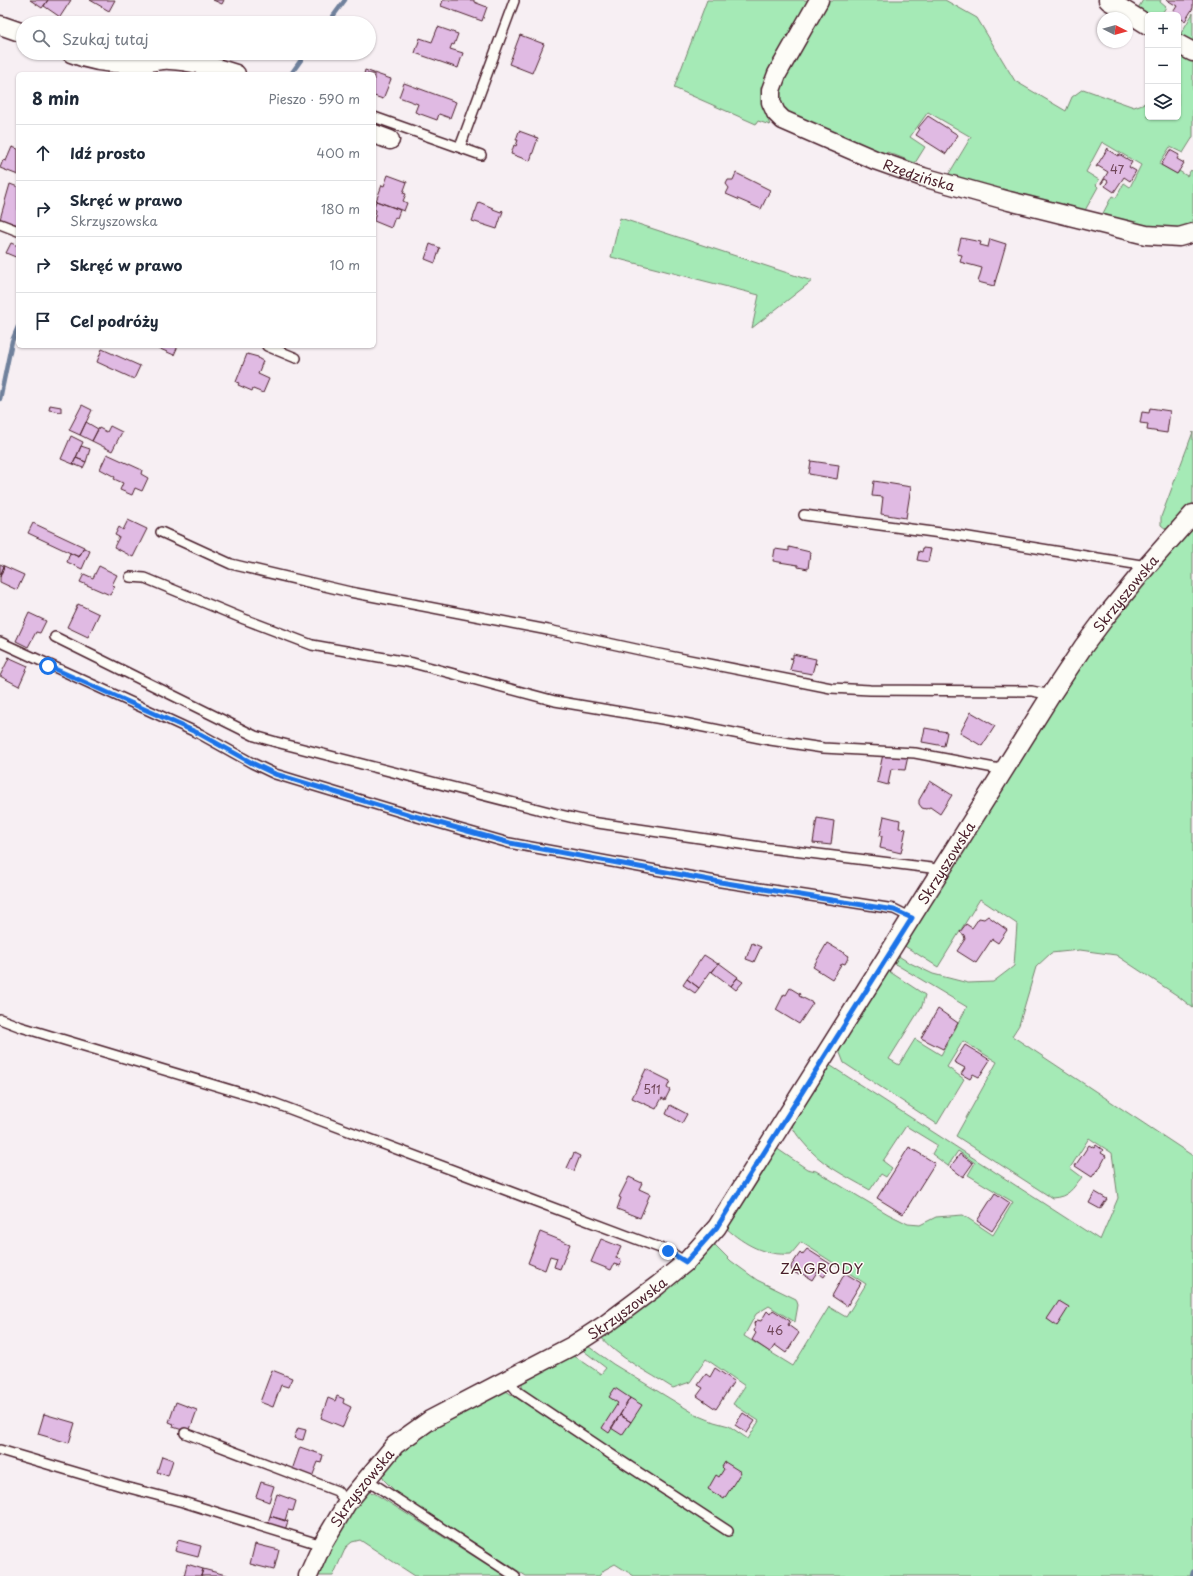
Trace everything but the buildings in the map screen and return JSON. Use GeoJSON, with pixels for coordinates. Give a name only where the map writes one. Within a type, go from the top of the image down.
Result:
{"type":"FeatureCollection","features":[{"type":"Feature","properties":{"kind":"street","name":"Rzędzińska"},"geometry":{"type":"LineString","coordinates":[[819,0],[777,74],[771,90],[771,102],[776,113],[783,120],[875,160],[923,177],[1009,201],[1146,235],[1179,237],[1193,234]]}},
{"type":"Feature","properties":{"kind":"street"},"geometry":{"type":"LineString","coordinates":[[1108,0],[1145,23]]}},
{"type":"Feature","properties":{"kind":"street"},"geometry":{"type":"LineString","coordinates":[[0,25],[16,31]]}},
{"type":"Feature","properties":{"kind":"street"},"geometry":{"type":"LineString","coordinates":[[1181,46],[1193,52]]}},
{"type":"Feature","properties":{"kind":"street"},"geometry":{"type":"LineString","coordinates":[[87,60],[110,64],[142,63],[162,60]]}},
{"type":"Feature","properties":{"kind":"street"},"geometry":{"type":"LineString","coordinates":[[175,60],[211,66],[230,72]]}},
{"type":"Feature","properties":{"kind":"street","name":"Skrzyszowska"},"geometry":{"type":"LineString","coordinates":[[308,1576],[322,1545],[347,1503],[394,1445],[430,1420],[572,1346],[606,1324],[686,1262],[717,1227],[1051,695],[1083,647],[1147,566],[1193,514]]}},
{"type":"Feature","properties":{"kind":"lane"},"geometry":{"type":"LineString","coordinates":[[460,147],[514,1]]}},
{"type":"Feature","properties":{"kind":"lane"},"geometry":{"type":"LineString","coordinates":[[376,118],[481,155]]}},
{"type":"Feature","properties":{"kind":"lane"},"geometry":{"type":"LineString","coordinates":[[0,224],[16,230]]}},
{"type":"Feature","properties":{"kind":"lane"},"geometry":{"type":"LineString","coordinates":[[272,348],[296,358]]}},
{"type":"Feature","properties":{"kind":"lane"},"geometry":{"type":"LineString","coordinates":[[804,515],[956,535],[1147,566]]}},
{"type":"Feature","properties":{"kind":"lane"},"geometry":{"type":"LineString","coordinates":[[161,532],[231,564],[350,592],[548,630],[654,653],[831,688],[870,690],[1032,691],[1051,695]]}},
{"type":"Feature","properties":{"kind":"lane"},"geometry":{"type":"LineString","coordinates":[[130,577],[145,578],[312,644],[413,663],[555,701],[674,721],[770,740],[823,748],[915,753],[1005,770]]}},
{"type":"Feature","properties":{"kind":"lane"},"geometry":{"type":"LineString","coordinates":[[55,637],[256,736],[276,742],[553,814],[591,822],[760,847],[931,868],[941,872]]}},
{"type":"Feature","properties":{"kind":"lane"},"geometry":{"type":"LineString","coordinates":[[0,642],[200,734],[275,774],[407,814],[510,843],[720,882],[894,910],[912,918]]}},
{"type":"Feature","properties":{"kind":"lane"},"geometry":{"type":"LineString","coordinates":[[0,1019],[21,1027],[274,1103],[668,1251],[686,1262]]}},
{"type":"Feature","properties":{"kind":"lane"},"geometry":{"type":"LineString","coordinates":[[508,1380],[513,1388],[615,1458],[728,1530]]}},
{"type":"Feature","properties":{"kind":"lane"},"geometry":{"type":"LineString","coordinates":[[186,1433],[337,1491],[347,1503]]}},
{"type":"Feature","properties":{"kind":"lane"},"geometry":{"type":"LineString","coordinates":[[0,1450],[122,1486],[183,1502],[322,1545]]}},
{"type":"Feature","properties":{"kind":"lane"},"geometry":{"type":"LineString","coordinates":[[366,1479],[515,1576]]}},
{"type":"Feature","properties":{"kind":"green space"},"geometry":{"type":"Polygon","coordinates":[[[707,0],[815,0],[763,96],[762,104],[770,125],[758,121],[756,124],[674,88],[707,0]]]}},
{"type":"Feature","properties":{"kind":"green space"},"geometry":{"type":"Polygon","coordinates":[[[824,0],[945,0],[977,18],[1015,81],[1066,111],[1072,97],[1083,89],[1134,107],[1145,103],[1145,120],[1181,120],[1181,54],[1193,57],[1193,137],[1183,153],[1170,147],[1159,164],[1177,174],[1179,171],[1187,176],[1191,170],[1193,172],[1193,228],[1177,232],[1101,217],[1112,196],[1116,198],[1124,183],[1130,187],[1141,165],[1102,142],[1086,172],[1099,180],[1096,185],[1098,187],[1083,214],[947,177],[971,137],[928,112],[910,137],[925,147],[915,163],[887,152],[879,156],[787,114],[775,93],[824,0]]]}},
{"type":"Feature","properties":{"kind":"green space"},"geometry":{"type":"Polygon","coordinates":[[[1143,0],[1161,0],[1160,2],[1166,7],[1163,12],[1145,12],[1145,14],[1137,10],[1143,0]]]}},
{"type":"Feature","properties":{"kind":"green space"},"geometry":{"type":"Polygon","coordinates":[[[1193,13],[1193,44],[1181,36],[1193,13]]]}},
{"type":"Feature","properties":{"kind":"green space"},"geometry":{"type":"Polygon","coordinates":[[[620,218],[812,281],[752,328],[759,295],[611,257],[620,218]]]}},
{"type":"Feature","properties":{"kind":"green space"},"geometry":{"type":"Polygon","coordinates":[[[1193,432],[1193,506],[1170,531],[1161,525],[1161,517],[1193,432]]]}},
{"type":"Feature","properties":{"kind":"green space"},"geometry":{"type":"Polygon","coordinates":[[[1193,523],[1193,1008],[1178,996],[1116,955],[1080,950],[1051,953],[1036,967],[1019,1025],[1012,1036],[1193,1156],[1193,1576],[634,1576],[615,1564],[604,1570],[599,1576],[526,1576],[398,1494],[384,1480],[381,1472],[410,1443],[445,1419],[503,1389],[706,1522],[726,1525],[527,1393],[522,1387],[522,1380],[568,1355],[576,1357],[601,1374],[606,1368],[580,1348],[585,1344],[613,1364],[697,1415],[729,1426],[748,1439],[759,1421],[733,1404],[745,1386],[706,1359],[690,1382],[673,1388],[624,1358],[599,1335],[712,1242],[731,1261],[757,1280],[796,1299],[798,1305],[795,1322],[769,1306],[756,1314],[744,1336],[793,1366],[829,1307],[846,1317],[866,1284],[801,1242],[791,1254],[773,1253],[748,1244],[726,1228],[776,1148],[807,1169],[816,1171],[888,1214],[908,1224],[920,1225],[936,1217],[963,1215],[993,1235],[1013,1202],[968,1175],[975,1163],[958,1151],[948,1166],[932,1154],[937,1145],[906,1126],[883,1161],[892,1168],[886,1177],[881,1174],[870,1190],[833,1169],[809,1149],[793,1128],[791,1122],[828,1064],[1100,1240],[1118,1198],[1112,1153],[1089,1138],[1070,1168],[1082,1177],[1070,1192],[1062,1196],[1052,1198],[956,1136],[997,1062],[963,1041],[947,1067],[964,1079],[937,1124],[844,1063],[838,1048],[887,970],[925,995],[922,1006],[889,1059],[899,1065],[915,1039],[941,1055],[967,1007],[892,963],[897,955],[933,974],[968,983],[993,982],[1014,966],[1017,924],[980,899],[938,967],[903,945],[1081,661],[1193,523]]]}},
{"type":"Feature","properties":{"kind":"green space"},"geometry":{"type":"Polygon","coordinates":[[[365,1491],[374,1493],[505,1576],[415,1576],[360,1540],[352,1542],[346,1547],[333,1576],[314,1576],[329,1548],[365,1491]]]}},
{"type":"Feature","properties":{"kind":"waterway"},"geometry":{"type":"LineString","coordinates":[[333,16],[345,0]]}},
{"type":"Feature","properties":{"kind":"waterway"},"geometry":{"type":"LineString","coordinates":[[292,72],[301,60]]}},
{"type":"Feature","properties":{"kind":"waterway"},"geometry":{"type":"LineString","coordinates":[[0,399],[12,341],[16,332]]}},
{"type":"Feature","properties":{"kind":"waterway"},"geometry":{"type":"LineString","coordinates":[[1192,1576],[1193,1572]]}},
{"type":"Feature","properties":{"kind":"district","name":"ZAGRODY"},"geometry":{"type":"Point","coordinates":[822,1267]}},
{"type":"Feature","properties":{"kind":"route"},"geometry":{"type":"LineString","coordinates":[[48,666],[200,734],[275,774],[407,814],[510,843],[720,882],[894,910],[912,918],[717,1227],[686,1262],[668,1251]]}}]}
